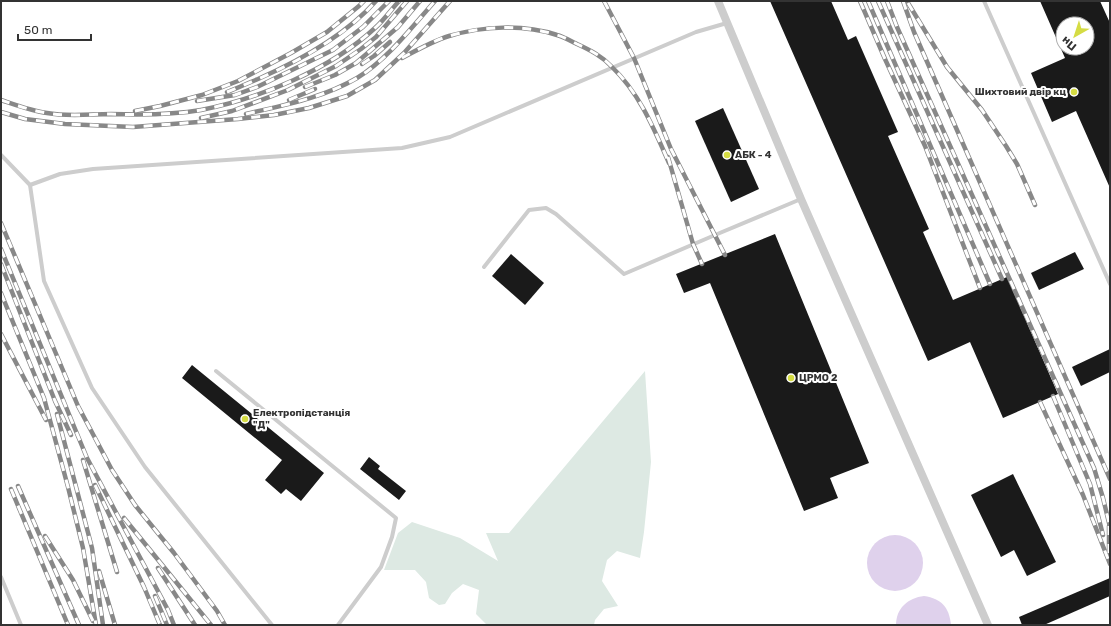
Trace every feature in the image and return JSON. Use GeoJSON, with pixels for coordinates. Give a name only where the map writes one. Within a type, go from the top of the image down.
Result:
{"type":"FeatureCollection","features":[{"type":"Feature","properties":{"kind":"street"},"geometry":{"type":"LineString","coordinates":[[718,1],[801,199],[988,625]]}},
{"type":"Feature","properties":{"kind":"lane"},"geometry":{"type":"LineString","coordinates":[[984,1],[1110,284]]}},
{"type":"Feature","properties":{"kind":"lane"},"geometry":{"type":"LineString","coordinates":[[30,185],[60,174],[93,169],[402,148],[450,138],[696,32],[728,23]]}},
{"type":"Feature","properties":{"kind":"lane"},"geometry":{"type":"LineString","coordinates":[[1,155],[30,185],[44,281],[92,388],[145,467],[272,625]]}},
{"type":"Feature","properties":{"kind":"lane"},"geometry":{"type":"LineString","coordinates":[[484,267],[529,210],[546,208],[556,214],[624,274],[801,199]]}},
{"type":"Feature","properties":{"kind":"lane"},"geometry":{"type":"LineString","coordinates":[[216,371],[396,518],[392,537],[381,567],[338,625]]}},
{"type":"Feature","properties":{"kind":"lane"},"geometry":{"type":"LineString","coordinates":[[1,577],[21,625]]}},
{"type":"Feature","properties":{"kind":"shaded area"},"geometry":{"type":"Polygon","coordinates":[[[645,371],[651,462],[640,558],[617,551],[607,560],[602,581],[618,606],[604,609],[595,620],[594,625],[487,625],[476,614],[479,590],[463,584],[452,593],[445,604],[439,605],[429,598],[426,582],[415,570],[384,570],[398,533],[412,522],[460,538],[498,561],[486,533],[509,533],[645,371]]]}},
{"type":"Feature","properties":{"kind":"shaded area"},"geometry":{"type":"Polygon","coordinates":[[[895,535],[910,540],[918,548],[923,563],[918,578],[910,586],[895,591],[880,586],[872,578],[867,563],[872,548],[880,540],[895,535]]]}},
{"type":"Feature","properties":{"kind":"shaded area"},"geometry":{"type":"Polygon","coordinates":[[[924,596],[936,599],[944,605],[951,625],[896,625],[898,614],[904,605],[913,599],[924,596]]]}},
{"type":"Feature","properties":{"kind":"building"},"geometry":{"type":"Polygon","coordinates":[[[770,1],[831,1],[848,40],[856,36],[898,132],[888,136],[929,229],[923,232],[953,300],[1007,277],[1058,394],[1003,418],[970,342],[928,361],[770,1]]]}},
{"type":"Feature","properties":{"kind":"building","name":"Шихтовий двір кц"},"geometry":{"type":"Polygon","coordinates":[[[1040,1],[1100,1],[1110,23],[1110,188],[1076,111],[1052,122],[1031,73],[1065,58],[1064,56],[1095,56],[1095,16],[1055,16],[1055,35],[1040,1]]]}},
{"type":"Feature","properties":{"kind":"building","name":"АБК - 4"},"geometry":{"type":"Polygon","coordinates":[[[723,108],[759,189],[731,202],[695,121],[723,108]]]}},
{"type":"Feature","properties":{"kind":"building","name":"ЦРМО 2"},"geometry":{"type":"Polygon","coordinates":[[[775,234],[869,463],[830,478],[838,498],[804,511],[710,283],[684,293],[676,274],[775,234]]]}},
{"type":"Feature","properties":{"kind":"building"},"geometry":{"type":"Polygon","coordinates":[[[1075,252],[1084,269],[1039,290],[1031,273],[1075,252]]]}},
{"type":"Feature","properties":{"kind":"building"},"geometry":{"type":"Polygon","coordinates":[[[511,254],[544,283],[525,305],[492,276],[511,254]]]}},
{"type":"Feature","properties":{"kind":"building"},"geometry":{"type":"Polygon","coordinates":[[[1110,349],[1110,372],[1081,386],[1072,367],[1110,349]]]}},
{"type":"Feature","properties":{"kind":"building","name":"Електропідстанція \"Д\""},"geometry":{"type":"Polygon","coordinates":[[[192,365],[324,473],[301,501],[286,489],[281,494],[265,480],[282,460],[182,378],[192,365]]]}},
{"type":"Feature","properties":{"kind":"building"},"geometry":{"type":"Polygon","coordinates":[[[369,457],[380,466],[378,469],[406,491],[399,500],[360,469],[369,457]]]}},
{"type":"Feature","properties":{"kind":"building"},"geometry":{"type":"Polygon","coordinates":[[[1013,474],[1056,562],[1027,576],[1014,550],[1001,557],[971,495],[1013,474]]]}},
{"type":"Feature","properties":{"kind":"building"},"geometry":{"type":"Polygon","coordinates":[[[1110,578],[1110,596],[1044,625],[1022,625],[1019,617],[1110,578]]]}},
{"type":"Feature","properties":{"kind":"railway"},"geometry":{"type":"LineString","coordinates":[[135,111],[202,95],[238,81],[327,32],[364,1]]}},
{"type":"Feature","properties":{"kind":"railway"},"geometry":{"type":"LineString","coordinates":[[227,92],[274,72],[322,46],[351,25],[376,1]]}},
{"type":"Feature","properties":{"kind":"railway"},"geometry":{"type":"LineString","coordinates":[[197,101],[235,95],[257,87],[333,50],[363,27],[389,1]]}},
{"type":"Feature","properties":{"kind":"railway"},"geometry":{"type":"LineString","coordinates":[[1,100],[41,112],[71,115],[168,114],[190,112],[223,105],[270,90],[316,69],[337,57],[375,28],[399,1]]}},
{"type":"Feature","properties":{"kind":"railway"},"geometry":{"type":"LineString","coordinates":[[201,118],[232,111],[288,90],[336,66],[376,37],[407,1]]}},
{"type":"Feature","properties":{"kind":"railway"},"geometry":{"type":"LineString","coordinates":[[305,87],[335,75],[356,63],[398,27],[420,1]]}},
{"type":"Feature","properties":{"kind":"railway"},"geometry":{"type":"LineString","coordinates":[[246,114],[317,96],[357,78],[368,71],[389,53],[435,1]]}},
{"type":"Feature","properties":{"kind":"railway"},"geometry":{"type":"LineString","coordinates":[[1,112],[25,119],[65,124],[133,127],[238,119],[274,115],[309,108],[347,96],[375,80],[404,53],[450,1]]}},
{"type":"Feature","properties":{"kind":"railway"},"geometry":{"type":"LineString","coordinates":[[604,1],[634,58],[671,149],[725,255]]}},
{"type":"Feature","properties":{"kind":"railway"},"geometry":{"type":"LineString","coordinates":[[860,1],[925,146],[980,288]]}},
{"type":"Feature","properties":{"kind":"railway"},"geometry":{"type":"LineString","coordinates":[[868,1],[990,284]]}},
{"type":"Feature","properties":{"kind":"railway"},"geometry":{"type":"LineString","coordinates":[[878,1],[1002,279]]}},
{"type":"Feature","properties":{"kind":"railway"},"geometry":{"type":"LineString","coordinates":[[887,1],[897,27],[1094,468],[1110,527]]}},
{"type":"Feature","properties":{"kind":"railway"},"geometry":{"type":"LineString","coordinates":[[903,1],[914,32],[1110,479]]}},
{"type":"Feature","properties":{"kind":"railway"},"geometry":{"type":"LineString","coordinates":[[908,3],[947,67],[982,110],[1006,146],[1017,164],[1035,205]]}},
{"type":"Feature","properties":{"kind":"railway"},"geometry":{"type":"LineString","coordinates":[[402,58],[443,38],[489,28],[531,29],[544,31],[562,37],[600,56],[622,77],[645,112],[669,163]]}},
{"type":"Feature","properties":{"kind":"railway"},"geometry":{"type":"LineString","coordinates":[[362,64],[390,42]]}},
{"type":"Feature","properties":{"kind":"railway"},"geometry":{"type":"LineString","coordinates":[[289,100],[315,89]]}},
{"type":"Feature","properties":{"kind":"railway"},"geometry":{"type":"LineString","coordinates":[[668,157],[693,244],[702,264]]}},
{"type":"Feature","properties":{"kind":"railway"},"geometry":{"type":"LineString","coordinates":[[1,223],[78,406],[112,470],[135,505],[174,553],[217,611],[225,625]]}},
{"type":"Feature","properties":{"kind":"railway"},"geometry":{"type":"LineString","coordinates":[[1,249],[87,458],[168,610],[174,625]]}},
{"type":"Feature","properties":{"kind":"railway"},"geometry":{"type":"LineString","coordinates":[[1,264],[55,401],[71,435]]}},
{"type":"Feature","properties":{"kind":"railway"},"geometry":{"type":"LineString","coordinates":[[1,293],[44,398],[83,548],[96,625]]}},
{"type":"Feature","properties":{"kind":"railway"},"geometry":{"type":"LineString","coordinates":[[1,334],[46,420]]}},
{"type":"Feature","properties":{"kind":"railway"},"geometry":{"type":"LineString","coordinates":[[1053,396],[1090,484],[1103,535]]}},
{"type":"Feature","properties":{"kind":"railway"},"geometry":{"type":"LineString","coordinates":[[1040,402],[1083,495],[1110,564]]}},
{"type":"Feature","properties":{"kind":"railway"},"geometry":{"type":"LineString","coordinates":[[57,414],[92,548],[103,625]]}},
{"type":"Feature","properties":{"kind":"railway"},"geometry":{"type":"LineString","coordinates":[[83,460],[117,572]]}},
{"type":"Feature","properties":{"kind":"railway"},"geometry":{"type":"LineString","coordinates":[[95,485],[144,587],[160,625]]}},
{"type":"Feature","properties":{"kind":"railway"},"geometry":{"type":"LineString","coordinates":[[18,486],[79,625]]}},
{"type":"Feature","properties":{"kind":"railway"},"geometry":{"type":"LineString","coordinates":[[11,489],[68,625]]}},
{"type":"Feature","properties":{"kind":"railway"},"geometry":{"type":"LineString","coordinates":[[124,518],[211,625]]}},
{"type":"Feature","properties":{"kind":"railway"},"geometry":{"type":"LineString","coordinates":[[1109,526],[1109,556]]}},
{"type":"Feature","properties":{"kind":"railway"},"geometry":{"type":"LineString","coordinates":[[45,536],[73,580],[93,621]]}},
{"type":"Feature","properties":{"kind":"railway"},"geometry":{"type":"LineString","coordinates":[[158,568],[195,625]]}},
{"type":"Feature","properties":{"kind":"railway"},"geometry":{"type":"LineString","coordinates":[[99,571],[115,625]]}},
{"type":"Feature","properties":{"kind":"railway"},"geometry":{"type":"LineString","coordinates":[[155,596],[167,625]]}},
{"type":"Feature","properties":{"kind":"place","name":"Шихтовий двір кц"},"geometry":{"type":"Point","coordinates":[1074,92]}},
{"type":"Feature","properties":{"kind":"place","name":"АБК - 4"},"geometry":{"type":"Point","coordinates":[727,155]}},
{"type":"Feature","properties":{"kind":"place","name":"ЦРМО 2"},"geometry":{"type":"Point","coordinates":[791,378]}},
{"type":"Feature","properties":{"kind":"place","name":"Електропідстанція \"Д\""},"geometry":{"type":"Point","coordinates":[245,419]}}]}
